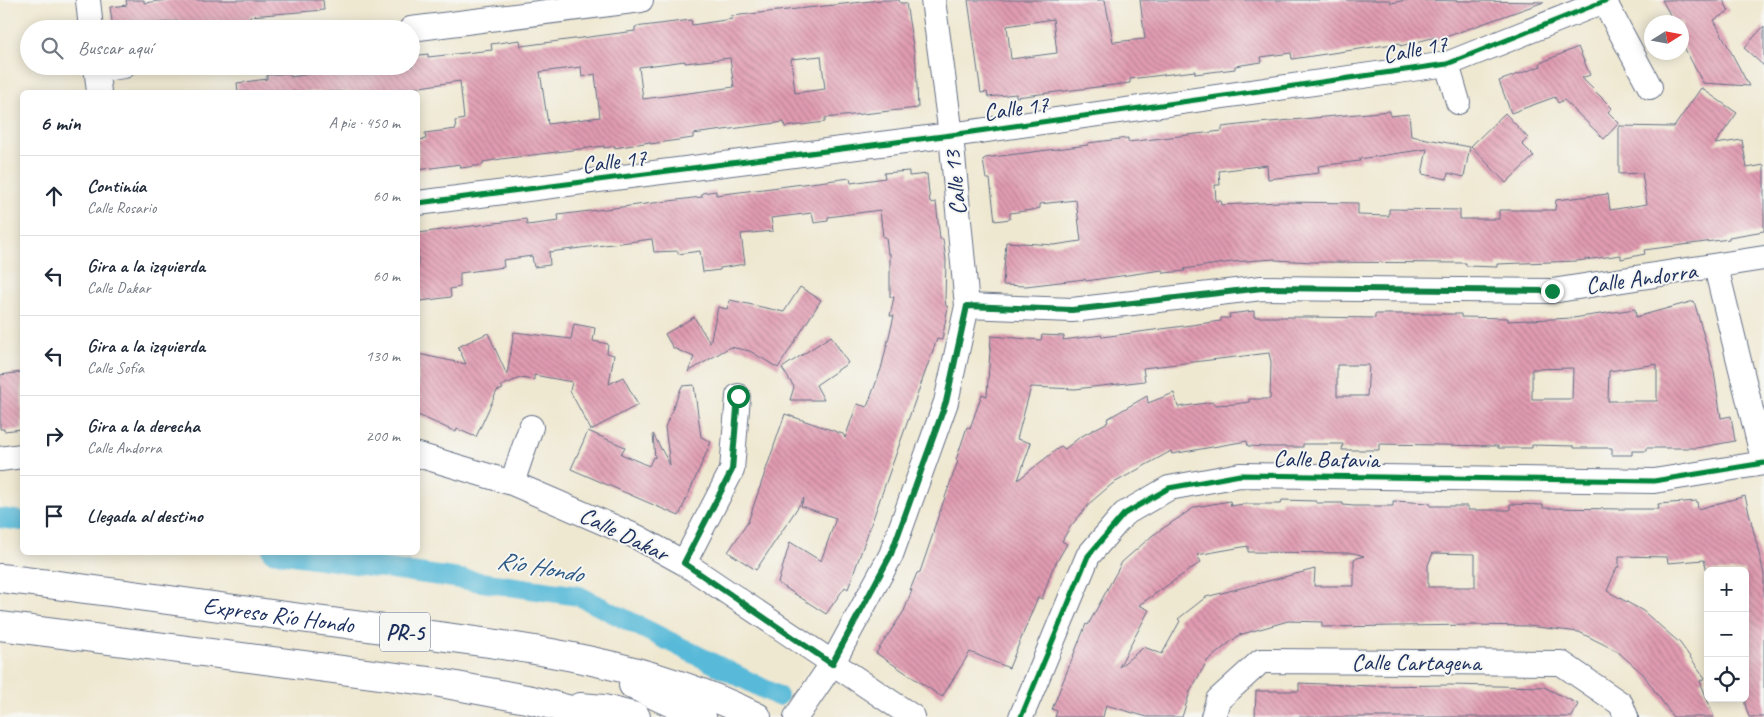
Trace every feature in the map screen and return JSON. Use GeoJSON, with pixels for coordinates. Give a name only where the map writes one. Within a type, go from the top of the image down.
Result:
{"type":"FeatureCollection","features":[{"type":"Feature","properties":{"kind":"highway","name":"Expreso Río Hondo"},"geometry":{"type":"LineString","coordinates":[[0,578],[592,660],[662,678],[747,712]]}},
{"type":"Feature","properties":{"kind":"highway","name":"Expreso Río Hondo"},"geometry":{"type":"LineString","coordinates":[[0,626],[435,682],[548,704],[598,717]]}},
{"type":"Feature","properties":{"kind":"highway"},"geometry":{"type":"LineString","coordinates":[[549,653],[632,684],[702,717]]}},
{"type":"Feature","properties":{"kind":"highway"},"geometry":{"type":"LineString","coordinates":[[548,704],[604,709],[636,717]]}},
{"type":"Feature","properties":{"kind":"street"},"geometry":{"type":"LineString","coordinates":[[88,0],[90,20]]}},
{"type":"Feature","properties":{"kind":"street"},"geometry":{"type":"LineString","coordinates":[[420,28],[642,0]]}},
{"type":"Feature","properties":{"kind":"street","name":"Calle 13"},"geometry":{"type":"LineString","coordinates":[[796,717],[832,664],[891,554],[946,402],[967,306],[950,135],[933,0]]}},
{"type":"Feature","properties":{"kind":"street"},"geometry":{"type":"LineString","coordinates":[[1606,1],[1650,87]]}},
{"type":"Feature","properties":{"kind":"street","name":"Calle 17"},"geometry":{"type":"LineString","coordinates":[[420,203],[950,135],[1447,64],[1606,1]]}},
{"type":"Feature","properties":{"kind":"street"},"geometry":{"type":"LineString","coordinates":[[1447,64],[1458,102]]}},
{"type":"Feature","properties":{"kind":"street","name":"Calle Andorra"},"geometry":{"type":"LineString","coordinates":[[967,306],[1072,310],[1262,288],[1552,291],[1716,267],[1764,258]]}},
{"type":"Feature","properties":{"kind":"street"},"geometry":{"type":"LineString","coordinates":[[1716,267],[1764,463]]}},
{"type":"Feature","properties":{"kind":"street"},"geometry":{"type":"LineString","coordinates":[[684,563],[732,470],[738,396]]}},
{"type":"Feature","properties":{"kind":"street"},"geometry":{"type":"LineString","coordinates":[[512,483],[531,427]]}},
{"type":"Feature","properties":{"kind":"street"},"geometry":{"type":"LineString","coordinates":[[0,459],[20,456]]}},
{"type":"Feature","properties":{"kind":"street","name":"Calle Dakar"},"geometry":{"type":"LineString","coordinates":[[420,456],[512,483],[637,538],[684,563],[913,717]]}},
{"type":"Feature","properties":{"kind":"street","name":"Calle Batavia"},"geometry":{"type":"LineString","coordinates":[[1020,717],[1088,556],[1124,514],[1169,488],[1240,475],[1654,481],[1764,463]]}},
{"type":"Feature","properties":{"kind":"street","name":"Calle Cartagena"},"geometry":{"type":"LineString","coordinates":[[1213,717],[1218,700],[1261,661],[1561,663],[1621,704],[1626,717]]}},
{"type":"Feature","properties":{"kind":"building"},"geometry":{"type":"Polygon","coordinates":[[[126,0],[144,0],[144,3],[167,0],[323,0],[324,10],[250,16],[250,20],[112,20],[110,7],[127,5],[126,0]]]}},
{"type":"Feature","properties":{"kind":"building"},"geometry":{"type":"Polygon","coordinates":[[[881,0],[899,0],[900,3],[906,3],[916,64],[918,108],[825,118],[825,122],[785,127],[784,122],[693,134],[693,138],[650,144],[650,142],[615,148],[615,146],[604,148],[604,146],[501,159],[483,162],[483,165],[461,168],[460,164],[420,170],[420,140],[426,139],[425,133],[456,129],[455,121],[464,119],[460,81],[400,90],[238,90],[237,83],[267,79],[267,75],[290,75],[291,77],[303,75],[420,75],[420,55],[428,54],[428,57],[492,50],[491,44],[520,40],[521,46],[635,31],[635,27],[691,20],[692,25],[732,19],[731,16],[881,0]],[[821,56],[791,59],[795,93],[825,89],[821,56]],[[730,58],[639,67],[643,99],[734,87],[730,58]],[[581,67],[540,72],[548,124],[600,117],[595,74],[582,77],[581,67]]]}},
{"type":"Feature","properties":{"kind":"building"},"geometry":{"type":"Polygon","coordinates":[[[968,0],[1105,0],[1113,42],[1145,39],[1140,0],[1390,0],[1391,3],[1406,0],[1544,2],[1437,40],[1436,37],[1400,46],[1400,43],[1292,59],[1291,53],[1261,57],[1262,62],[1235,66],[1235,69],[1195,74],[1195,71],[1130,79],[1130,83],[1016,97],[1016,94],[988,97],[987,92],[981,93],[968,0]],[[1053,19],[1007,26],[1011,59],[1057,53],[1053,19]]]}},
{"type":"Feature","properties":{"kind":"building"},"geometry":{"type":"Polygon","coordinates":[[[1662,0],[1723,0],[1729,11],[1714,20],[1749,86],[1703,83],[1689,56],[1689,15],[1670,15],[1662,0]]]}},
{"type":"Feature","properties":{"kind":"building"},"geometry":{"type":"Polygon","coordinates":[[[1764,26],[1764,66],[1744,48],[1764,26]]]}},
{"type":"Feature","properties":{"kind":"building"},"geometry":{"type":"Polygon","coordinates":[[[1578,47],[1590,75],[1582,78],[1612,108],[1608,112],[1619,123],[1604,139],[1564,100],[1558,103],[1555,97],[1511,113],[1499,81],[1541,66],[1540,63],[1578,47]]]}},
{"type":"Feature","properties":{"kind":"building"},"geometry":{"type":"Polygon","coordinates":[[[1701,88],[1737,113],[1715,144],[1742,140],[1747,168],[1764,165],[1764,231],[1729,237],[1729,239],[1644,250],[1645,254],[1621,259],[1621,255],[1577,261],[1497,264],[1497,267],[1466,266],[1466,263],[1313,262],[1275,259],[1232,262],[1184,269],[1185,271],[1164,273],[1162,270],[1086,281],[1085,279],[1026,286],[1003,285],[1006,242],[1054,245],[1081,241],[1076,200],[1040,204],[1040,208],[1010,213],[1010,219],[995,221],[990,179],[986,179],[983,160],[985,158],[1128,138],[1128,142],[1222,131],[1222,127],[1390,111],[1390,116],[1409,114],[1411,136],[1470,147],[1464,177],[1448,173],[1447,179],[1422,174],[1427,149],[1359,159],[1360,161],[1318,166],[1319,173],[1268,179],[1267,165],[1219,171],[1220,185],[1215,185],[1216,201],[1221,201],[1222,205],[1279,202],[1358,203],[1358,215],[1389,216],[1389,209],[1460,210],[1460,219],[1499,219],[1499,210],[1555,210],[1556,200],[1608,194],[1610,210],[1647,204],[1642,173],[1619,174],[1619,126],[1674,127],[1701,88]]]}},
{"type":"Feature","properties":{"kind":"building"},"geometry":{"type":"Polygon","coordinates":[[[1505,113],[1528,138],[1522,144],[1534,156],[1506,183],[1471,146],[1505,113]]]}},
{"type":"Feature","properties":{"kind":"building"},"geometry":{"type":"Polygon","coordinates":[[[909,171],[909,176],[927,174],[930,203],[936,202],[940,239],[943,239],[946,260],[945,299],[946,306],[948,307],[942,340],[937,339],[848,589],[845,587],[826,614],[778,583],[790,542],[821,561],[836,518],[801,506],[804,498],[756,570],[728,552],[748,522],[785,414],[843,434],[845,438],[857,404],[867,407],[881,369],[894,316],[890,316],[894,297],[890,297],[890,253],[888,254],[886,237],[883,237],[880,210],[828,217],[828,221],[814,223],[812,213],[771,218],[773,231],[741,234],[745,264],[720,268],[720,270],[703,272],[700,251],[678,254],[678,251],[654,252],[652,239],[549,252],[550,265],[534,267],[532,256],[503,260],[504,267],[460,273],[460,287],[450,289],[451,297],[421,301],[420,233],[526,219],[527,225],[559,221],[558,215],[702,197],[702,193],[716,191],[716,195],[850,178],[851,183],[885,178],[884,173],[909,171]]]}},
{"type":"Feature","properties":{"kind":"building"},"geometry":{"type":"Polygon","coordinates":[[[800,287],[821,300],[778,368],[750,351],[730,347],[688,372],[694,357],[673,348],[665,334],[694,317],[710,343],[718,307],[727,309],[730,300],[784,312],[800,287]]]}},
{"type":"Feature","properties":{"kind":"building"},"geometry":{"type":"Polygon","coordinates":[[[1694,301],[1714,372],[1721,418],[1731,416],[1735,441],[1697,448],[1646,448],[1646,451],[1632,451],[1632,455],[1612,455],[1612,448],[1574,448],[1574,446],[1532,445],[1532,448],[1498,448],[1498,446],[1379,444],[1379,450],[1342,450],[1343,444],[1303,444],[1303,447],[1266,447],[1248,446],[1247,441],[1172,454],[1171,451],[1112,484],[1091,502],[1070,527],[1062,541],[1067,544],[1052,570],[1042,599],[1038,597],[1009,668],[970,652],[942,697],[876,653],[904,611],[912,590],[910,590],[917,573],[920,572],[958,461],[956,460],[967,427],[970,428],[982,394],[987,396],[991,336],[1041,340],[1042,335],[1064,336],[1063,340],[1102,335],[1102,337],[1221,321],[1221,318],[1230,318],[1229,314],[1254,311],[1254,317],[1375,318],[1375,314],[1461,314],[1461,317],[1508,318],[1508,321],[1573,318],[1635,309],[1636,317],[1694,301]],[[1269,353],[1143,368],[1145,381],[1075,389],[1031,387],[1017,439],[1031,443],[1018,480],[1061,446],[1065,449],[1080,437],[1108,422],[1107,419],[1147,396],[1148,403],[1174,393],[1178,407],[1213,402],[1214,405],[1235,404],[1249,402],[1249,399],[1270,399],[1271,362],[1269,353]],[[1657,364],[1609,371],[1608,401],[1657,401],[1657,364]],[[1337,365],[1337,396],[1367,396],[1369,365],[1337,365]],[[1573,368],[1532,369],[1532,399],[1572,399],[1573,368]]]}},
{"type":"Feature","properties":{"kind":"building"},"geometry":{"type":"Polygon","coordinates":[[[574,324],[595,328],[593,341],[608,344],[607,353],[614,355],[609,384],[623,377],[638,405],[591,430],[570,391],[572,382],[534,375],[534,380],[520,378],[501,386],[503,389],[497,391],[476,437],[457,429],[456,432],[420,416],[420,354],[466,364],[458,347],[488,333],[507,375],[514,332],[571,339],[574,324]]]}},
{"type":"Feature","properties":{"kind":"building"},"geometry":{"type":"Polygon","coordinates":[[[831,336],[848,363],[816,385],[824,400],[790,400],[794,387],[782,368],[831,336]]]}},
{"type":"Feature","properties":{"kind":"building"},"geometry":{"type":"Polygon","coordinates":[[[20,372],[20,429],[4,431],[4,429],[0,429],[0,375],[20,372]]]}},
{"type":"Feature","properties":{"kind":"building"},"geometry":{"type":"Polygon","coordinates":[[[694,385],[701,437],[711,442],[679,516],[571,469],[588,431],[625,447],[621,454],[649,466],[653,457],[655,458],[653,434],[670,465],[665,427],[682,386],[694,385]]]}},
{"type":"Feature","properties":{"kind":"building"},"geometry":{"type":"Polygon","coordinates":[[[1745,496],[1764,574],[1764,717],[1749,717],[1745,704],[1745,702],[1749,702],[1749,567],[1706,567],[1704,560],[1668,563],[1667,557],[1619,556],[1619,567],[1617,567],[1607,591],[1643,611],[1680,643],[1704,677],[1700,681],[1704,691],[1704,702],[1708,702],[1714,717],[1673,717],[1643,674],[1617,651],[1579,632],[1529,626],[1322,627],[1322,622],[1288,621],[1239,635],[1207,661],[1190,692],[1182,717],[1147,717],[1106,705],[1103,717],[1055,717],[1057,711],[1052,709],[1086,624],[1088,625],[1122,562],[1153,535],[1195,507],[1230,501],[1231,506],[1281,504],[1282,500],[1343,503],[1343,505],[1353,506],[1393,506],[1393,501],[1430,503],[1430,506],[1468,506],[1468,510],[1510,510],[1510,504],[1543,505],[1543,508],[1659,509],[1658,504],[1697,501],[1698,509],[1745,496]],[[1248,546],[1197,555],[1201,562],[1139,605],[1149,610],[1119,667],[1144,647],[1162,654],[1180,621],[1178,619],[1206,597],[1315,569],[1314,586],[1354,586],[1354,559],[1364,556],[1354,553],[1248,552],[1248,546]],[[1433,553],[1428,565],[1428,587],[1475,587],[1475,554],[1433,553]]]}},
{"type":"Feature","properties":{"kind":"building"},"geometry":{"type":"Polygon","coordinates":[[[1299,683],[1371,686],[1544,687],[1578,704],[1572,717],[1255,717],[1256,691],[1299,691],[1299,683]]]}},
{"type":"Feature","properties":{"kind":"waterway","name":"Río Hondo"},"geometry":{"type":"LineString","coordinates":[[0,518],[20,521]]}},
{"type":"Feature","properties":{"kind":"waterway","name":"Río Hondo"},"geometry":{"type":"LineString","coordinates":[[293,555],[579,596],[778,696]]}},
{"type":"Feature","properties":{"kind":"cycle path"},"geometry":{"type":"LineString","coordinates":[[420,203],[951,135],[1447,64],[1607,0]]}},
{"type":"Feature","properties":{"kind":"cycle path"},"geometry":{"type":"LineString","coordinates":[[1021,717],[1088,556],[1124,514],[1169,488],[1240,475],[1654,481],[1764,463]]}},
{"type":"Feature","properties":{"kind":"route"},"geometry":{"type":"LineString","coordinates":[[738,396],[732,470],[684,563],[832,664],[891,554],[946,402],[967,306],[1072,310],[1262,288],[1552,291]]}}]}
